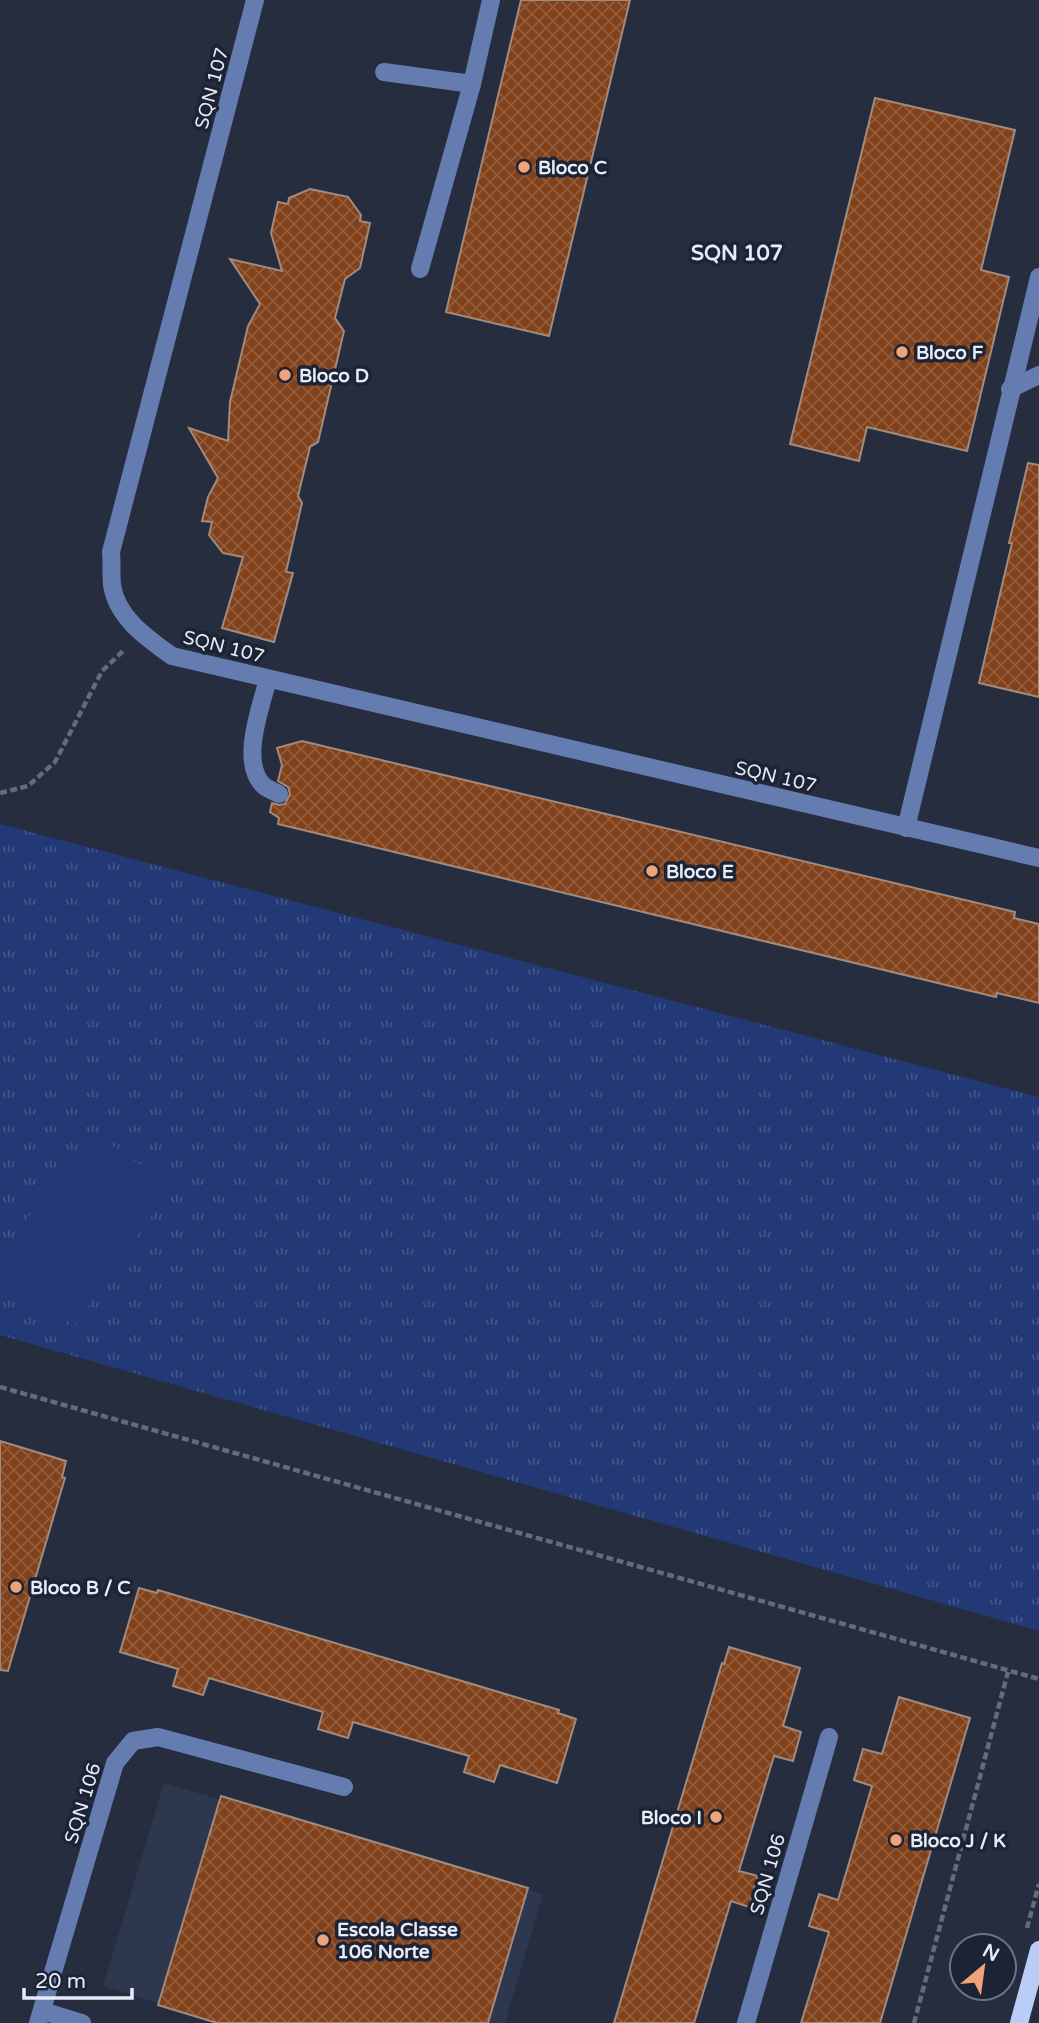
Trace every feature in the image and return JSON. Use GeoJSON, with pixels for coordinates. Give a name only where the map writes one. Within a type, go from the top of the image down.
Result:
{"type":"FeatureCollection","features":[{"type":"Feature","properties":{"kind":"main road"},"geometry":{"type":"LineString","coordinates":[[1019,2023],[1039,1950]]}},
{"type":"Feature","properties":{"kind":"street","name":"SQN 107"},"geometry":{"type":"LineString","coordinates":[[255,0],[111,552],[112,587],[122,611],[142,634],[172,656],[1039,858]]}},
{"type":"Feature","properties":{"kind":"street"},"geometry":{"type":"LineString","coordinates":[[420,269],[472,84],[491,0]]}},
{"type":"Feature","properties":{"kind":"street"},"geometry":{"type":"LineString","coordinates":[[384,72],[472,84]]}},
{"type":"Feature","properties":{"kind":"street"},"geometry":{"type":"LineString","coordinates":[[906,828],[1039,277]]}},
{"type":"Feature","properties":{"kind":"street"},"geometry":{"type":"LineString","coordinates":[[1010,389],[1039,375]]}},
{"type":"Feature","properties":{"kind":"street"},"geometry":{"type":"LineString","coordinates":[[268,678],[253,738],[252,765],[264,786],[279,794]]}},
{"type":"Feature","properties":{"kind":"street","name":"SQN 106"},"geometry":{"type":"LineString","coordinates":[[82,2023],[40,2017],[114,1763],[133,1741],[159,1737],[344,1787]]}},
{"type":"Feature","properties":{"kind":"street","name":"SQN 106"},"geometry":{"type":"LineString","coordinates":[[746,2023],[829,1737]]}},
{"type":"Feature","properties":{"kind":"path"},"geometry":{"type":"LineString","coordinates":[[0,793],[28,786],[55,762],[102,671],[142,634]]}},
{"type":"Feature","properties":{"kind":"path"},"geometry":{"type":"LineString","coordinates":[[0,1387],[1039,1679]]}},
{"type":"Feature","properties":{"kind":"path"},"geometry":{"type":"LineString","coordinates":[[914,2023],[1008,1672]]}},
{"type":"Feature","properties":{"kind":"shaded area","name":"Escola Classe 106 Norte"},"geometry":{"type":"Polygon","coordinates":[[[164,1783],[543,1894],[505,2023],[223,2023],[103,1986],[164,1783]]]}},
{"type":"Feature","properties":{"kind":"green space"},"geometry":{"type":"Polygon","coordinates":[[[0,824],[1039,1097],[1039,1631],[0,1335],[0,824]]]}},
{"type":"Feature","properties":{"kind":"green space"},"geometry":{"type":"Polygon","coordinates":[[[90,1130],[172,1187],[74,1326],[0,1274],[0,1258],[90,1130]]]}},
{"type":"Feature","properties":{"kind":"building","name":"Bloco C"},"geometry":{"type":"Polygon","coordinates":[[[521,0],[630,0],[549,336],[446,312],[521,0]]]}},
{"type":"Feature","properties":{"kind":"building","name":"Bloco F"},"geometry":{"type":"Polygon","coordinates":[[[875,98],[1015,130],[981,270],[1009,277],[967,451],[867,427],[859,461],[790,444],[875,98]]]}},
{"type":"Feature","properties":{"kind":"building","name":"Bloco D"},"geometry":{"type":"Polygon","coordinates":[[[310,189],[348,197],[361,215],[360,221],[370,223],[360,268],[345,279],[335,318],[344,331],[318,442],[310,447],[298,496],[302,503],[286,572],[293,573],[274,642],[222,628],[243,557],[223,553],[209,535],[212,522],[202,521],[208,497],[218,478],[189,428],[228,441],[230,402],[248,326],[260,304],[230,259],[282,271],[271,233],[278,202],[288,204],[289,198],[310,189]]]}},
{"type":"Feature","properties":{"kind":"building"},"geometry":{"type":"Polygon","coordinates":[[[1028,463],[1039,465],[1039,697],[979,683],[1028,463]]]}},
{"type":"Feature","properties":{"kind":"building","name":"Bloco E"},"geometry":{"type":"Polygon","coordinates":[[[302,741],[1015,912],[1014,918],[1039,924],[1039,1003],[997,993],[996,997],[278,824],[279,818],[270,812],[272,803],[285,804],[290,794],[288,787],[278,781],[282,765],[277,748],[302,741]]]}},
{"type":"Feature","properties":{"kind":"building","name":"Bloco B / C"},"geometry":{"type":"Polygon","coordinates":[[[0,1441],[66,1461],[62,1477],[65,1478],[8,1671],[0,1670],[0,1441]]]}},
{"type":"Feature","properties":{"kind":"building"},"geometry":{"type":"Polygon","coordinates":[[[139,1588],[157,1593],[158,1590],[559,1710],[558,1713],[576,1719],[557,1783],[500,1765],[494,1782],[464,1772],[469,1756],[353,1722],[348,1738],[318,1729],[323,1712],[209,1678],[203,1695],[173,1686],[178,1669],[120,1652],[139,1588]]]}},
{"type":"Feature","properties":{"kind":"building","name":"Bloco I"},"geometry":{"type":"Polygon","coordinates":[[[729,1647],[800,1668],[783,1726],[801,1732],[793,1761],[774,1756],[739,1871],[758,1876],[749,1907],[731,1901],[694,2023],[614,2023],[722,1663],[724,1664],[729,1647]]]}},
{"type":"Feature","properties":{"kind":"building","name":"Bloco J / K"},"geometry":{"type":"Polygon","coordinates":[[[899,1697],[970,1718],[880,2023],[801,2023],[829,1932],[809,1926],[819,1894],[838,1900],[872,1786],[854,1780],[863,1749],[882,1754],[899,1697]]]}},
{"type":"Feature","properties":{"kind":"building","name":"Escola Classe 106 Norte"},"geometry":{"type":"Polygon","coordinates":[[[221,1796],[528,1888],[488,2023],[217,2023],[158,2005],[221,1796]]]}},
{"type":"Feature","properties":{"kind":"place","name":"Bloco C"},"geometry":{"type":"Point","coordinates":[524,167]}},
{"type":"Feature","properties":{"kind":"place","name":"Bloco F"},"geometry":{"type":"Point","coordinates":[902,352]}},
{"type":"Feature","properties":{"kind":"place","name":"Bloco D"},"geometry":{"type":"Point","coordinates":[285,375]}},
{"type":"Feature","properties":{"kind":"place","name":"Bloco E"},"geometry":{"type":"Point","coordinates":[652,871]}},
{"type":"Feature","properties":{"kind":"place","name":"Bloco B / C"},"geometry":{"type":"Point","coordinates":[16,1587]}},
{"type":"Feature","properties":{"kind":"place","name":"Bloco I"},"geometry":{"type":"Point","coordinates":[716,1817]}},
{"type":"Feature","properties":{"kind":"place","name":"Bloco J / K"},"geometry":{"type":"Point","coordinates":[896,1840]}},
{"type":"Feature","properties":{"kind":"place","name":"Escola Classe 106 Norte"},"geometry":{"type":"Point","coordinates":[323,1940]}},
{"type":"Feature","properties":{"kind":"district","name":"SQN 107"},"geometry":{"type":"Point","coordinates":[737,253]}}]}
